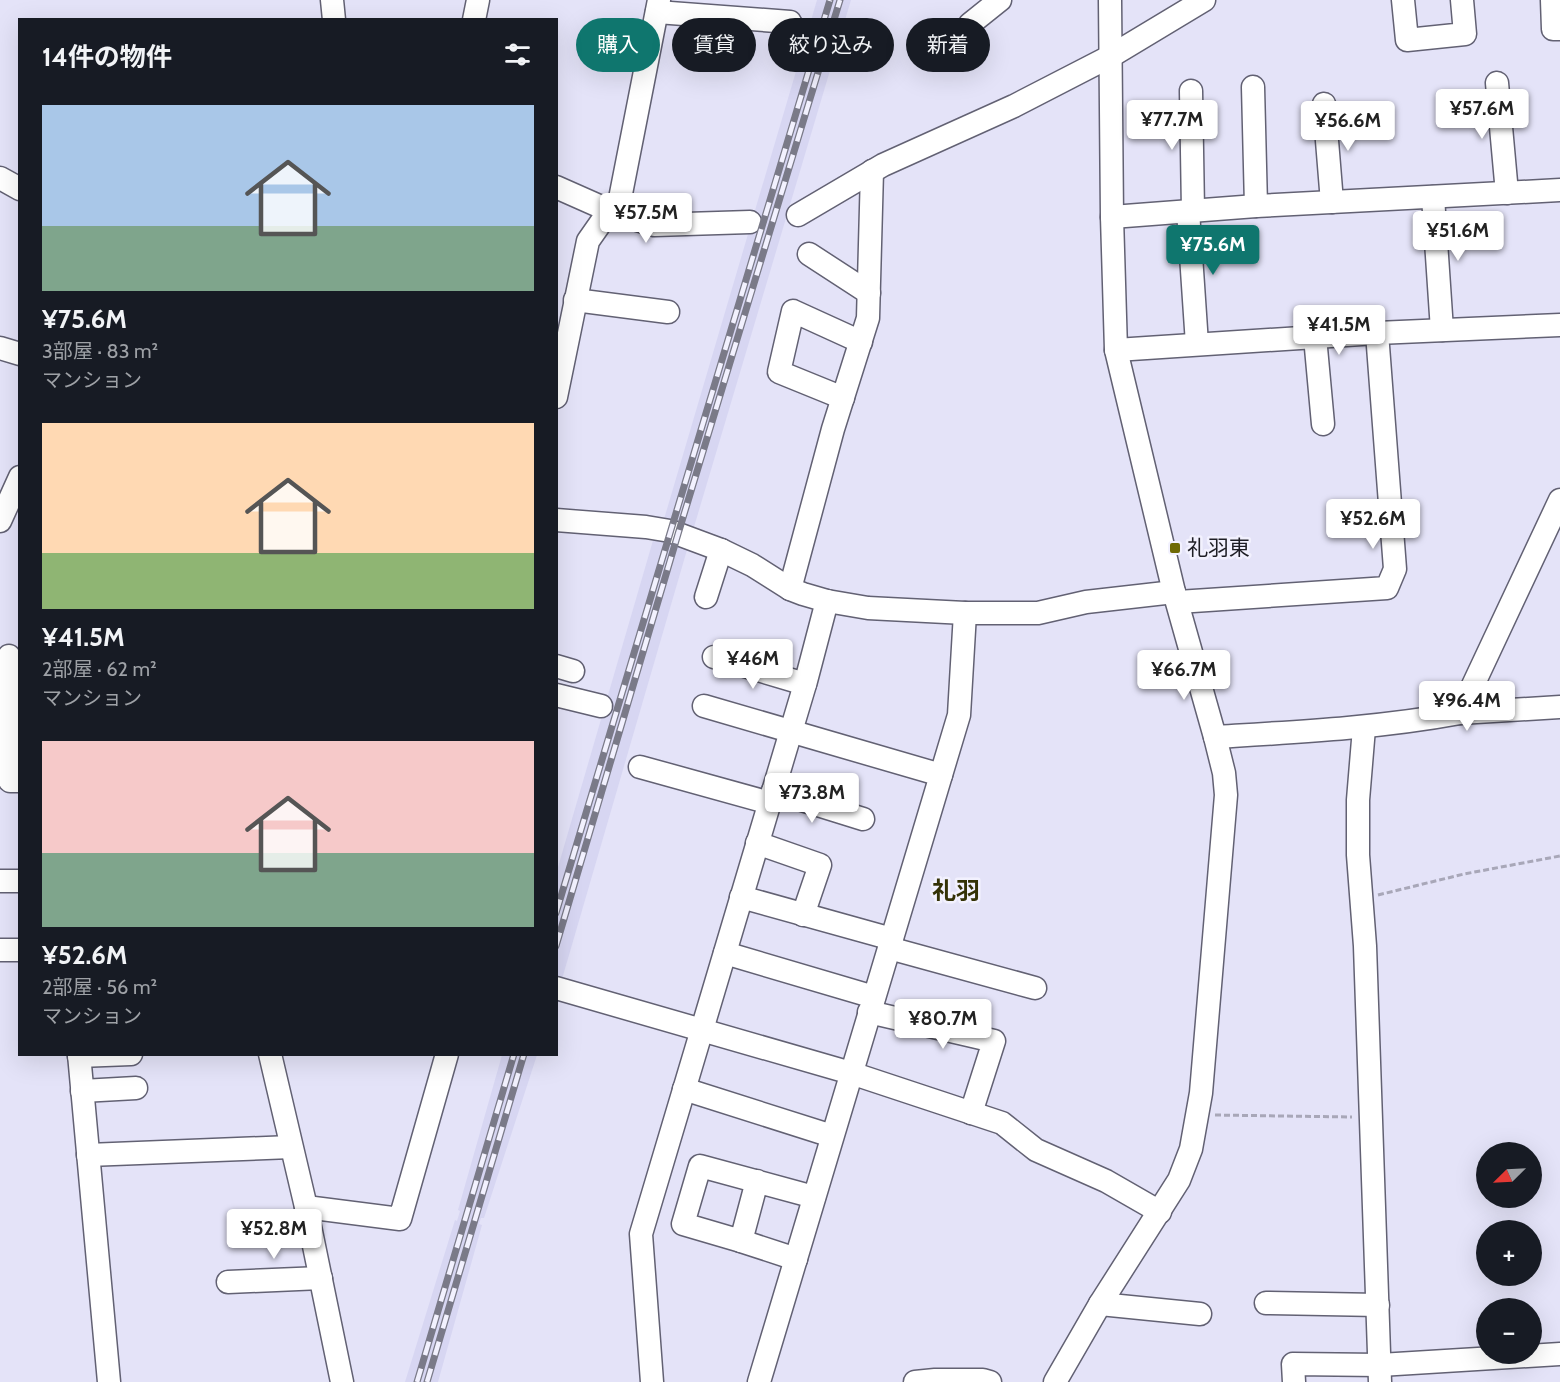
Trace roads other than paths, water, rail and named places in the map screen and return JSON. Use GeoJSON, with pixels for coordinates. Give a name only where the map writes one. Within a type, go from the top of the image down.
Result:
{"type":"FeatureCollection","features":[{"type":"Feature","properties":{"kind":"street"},"geometry":{"type":"LineString","coordinates":[[332,0],[334,18]]}},
{"type":"Feature","properties":{"kind":"street"},"geometry":{"type":"LineString","coordinates":[[474,18],[478,0]]}},
{"type":"Feature","properties":{"kind":"street"},"geometry":{"type":"LineString","coordinates":[[978,18],[1000,0]]}},
{"type":"Feature","properties":{"kind":"street"},"geometry":{"type":"LineString","coordinates":[[1055,1382],[1100,1304],[1179,1180],[1191,1149],[1198,1115],[1226,795],[1224,773],[1176,597],[1116,350],[1110,0]]}},
{"type":"Feature","properties":{"kind":"street"},"geometry":{"type":"LineString","coordinates":[[798,215],[872,171],[1014,106],[1111,56],[1203,0]]}},
{"type":"Feature","properties":{"kind":"street"},"geometry":{"type":"LineString","coordinates":[[1403,0],[1407,40],[1465,34],[1462,0]]}},
{"type":"Feature","properties":{"kind":"street"},"geometry":{"type":"LineString","coordinates":[[1552,0],[1553,29],[1560,28]]}},
{"type":"Feature","properties":{"kind":"street"},"geometry":{"type":"LineString","coordinates":[[558,382],[568,308],[588,242],[613,212],[658,6],[768,19]]}},
{"type":"Feature","properties":{"kind":"street"},"geometry":{"type":"LineString","coordinates":[[1497,83],[1506,193]]}},
{"type":"Feature","properties":{"kind":"street"},"geometry":{"type":"LineString","coordinates":[[1253,87],[1256,206]]}},
{"type":"Feature","properties":{"kind":"street"},"geometry":{"type":"LineString","coordinates":[[1191,91],[1191,211],[1197,344]]}},
{"type":"Feature","properties":{"kind":"street"},"geometry":{"type":"LineString","coordinates":[[1324,104],[1332,202]]}},
{"type":"Feature","properties":{"kind":"street"},"geometry":{"type":"LineString","coordinates":[[790,589],[843,398],[868,318],[872,171]]}},
{"type":"Feature","properties":{"kind":"street"},"geometry":{"type":"LineString","coordinates":[[0,178],[18,188]]}},
{"type":"Feature","properties":{"kind":"street"},"geometry":{"type":"LineString","coordinates":[[558,188],[613,212],[654,225],[750,222]]}},
{"type":"Feature","properties":{"kind":"street"},"geometry":{"type":"LineString","coordinates":[[1112,217],[1256,206],[1560,190]]}},
{"type":"Feature","properties":{"kind":"street"},"geometry":{"type":"LineString","coordinates":[[1433,197],[1442,330]]}},
{"type":"Feature","properties":{"kind":"street"},"geometry":{"type":"LineString","coordinates":[[809,254],[869,293]]}},
{"type":"Feature","properties":{"kind":"street"},"geometry":{"type":"LineString","coordinates":[[568,308],[668,312]]}},
{"type":"Feature","properties":{"kind":"street"},"geometry":{"type":"LineString","coordinates":[[843,398],[779,372],[793,311],[861,342]]}},
{"type":"Feature","properties":{"kind":"street"},"geometry":{"type":"LineString","coordinates":[[1116,350],[1377,333],[1560,325]]}},
{"type":"Feature","properties":{"kind":"street"},"geometry":{"type":"LineString","coordinates":[[558,520],[669,531],[713,547],[752,565],[790,589],[827,601],[868,608],[965,613],[1038,613],[1086,602],[1387,588],[1395,569],[1377,333]]}},
{"type":"Feature","properties":{"kind":"street"},"geometry":{"type":"LineString","coordinates":[[1315,337],[1323,424]]}},
{"type":"Feature","properties":{"kind":"street"},"geometry":{"type":"LineString","coordinates":[[0,521],[18,481]]}},
{"type":"Feature","properties":{"kind":"street"},"geometry":{"type":"LineString","coordinates":[[1460,713],[1560,500]]}},
{"type":"Feature","properties":{"kind":"street"},"geometry":{"type":"LineString","coordinates":[[706,597],[713,547]]}},
{"type":"Feature","properties":{"kind":"street"},"geometry":{"type":"LineString","coordinates":[[652,1382],[641,1234],[772,797],[827,601]]}},
{"type":"Feature","properties":{"kind":"street"},"geometry":{"type":"LineString","coordinates":[[759,1382],[959,715],[965,613]]}},
{"type":"Feature","properties":{"kind":"street"},"geometry":{"type":"LineString","coordinates":[[9,656],[10,781],[18,781]]}},
{"type":"Feature","properties":{"kind":"street"},"geometry":{"type":"LineString","coordinates":[[714,657],[805,684]]}},
{"type":"Feature","properties":{"kind":"street"},"geometry":{"type":"LineString","coordinates":[[558,695],[601,706]]}},
{"type":"Feature","properties":{"kind":"street"},"geometry":{"type":"LineString","coordinates":[[704,706],[941,775]]}},
{"type":"Feature","properties":{"kind":"street"},"geometry":{"type":"LineString","coordinates":[[1215,737],[1364,728],[1460,713],[1560,707]]}},
{"type":"Feature","properties":{"kind":"street"},"geometry":{"type":"LineString","coordinates":[[1364,728],[1358,800],[1358,855],[1365,946],[1380,1374]]}},
{"type":"Feature","properties":{"kind":"street"},"geometry":{"type":"LineString","coordinates":[[640,767],[863,819]]}},
{"type":"Feature","properties":{"kind":"street"},"geometry":{"type":"LineString","coordinates":[[757,843],[820,865],[804,915]]}},
{"type":"Feature","properties":{"kind":"street"},"geometry":{"type":"LineString","coordinates":[[0,880],[18,881]]}},
{"type":"Feature","properties":{"kind":"street"},"geometry":{"type":"LineString","coordinates":[[741,897],[1035,988]]}},
{"type":"Feature","properties":{"kind":"street"},"geometry":{"type":"LineString","coordinates":[[0,950],[18,950]]}},
{"type":"Feature","properties":{"kind":"street"},"geometry":{"type":"LineString","coordinates":[[725,953],[872,1005],[994,1041],[971,1113]]}},
{"type":"Feature","properties":{"kind":"street"},"geometry":{"type":"LineString","coordinates":[[558,988],[851,1073],[1002,1123],[1036,1150],[1106,1181],[1160,1212]]}},
{"type":"Feature","properties":{"kind":"street"},"geometry":{"type":"LineString","coordinates":[[79,1056],[110,1382]]}},
{"type":"Feature","properties":{"kind":"street"},"geometry":{"type":"LineString","coordinates":[[270,1056],[306,1207],[342,1382]]}},
{"type":"Feature","properties":{"kind":"street"},"geometry":{"type":"LineString","coordinates":[[306,1207],[400,1219],[446,1056]]}},
{"type":"Feature","properties":{"kind":"street"},"geometry":{"type":"LineString","coordinates":[[82,1091],[136,1088]]}},
{"type":"Feature","properties":{"kind":"street"},"geometry":{"type":"LineString","coordinates":[[684,1089],[832,1136]]}},
{"type":"Feature","properties":{"kind":"street"},"geometry":{"type":"LineString","coordinates":[[88,1155],[291,1147]]}},
{"type":"Feature","properties":{"kind":"street"},"geometry":{"type":"LineString","coordinates":[[796,1259],[683,1224],[700,1166],[814,1197]]}},
{"type":"Feature","properties":{"kind":"street"},"geometry":{"type":"LineString","coordinates":[[741,1241],[757,1181]]}},
{"type":"Feature","properties":{"kind":"street"},"geometry":{"type":"LineString","coordinates":[[228,1282],[321,1278]]}},
{"type":"Feature","properties":{"kind":"street"},"geometry":{"type":"LineString","coordinates":[[1266,1303],[1378,1305]]}},
{"type":"Feature","properties":{"kind":"street"},"geometry":{"type":"LineString","coordinates":[[1100,1304],[1200,1314]]}},
{"type":"Feature","properties":{"kind":"street"},"geometry":{"type":"LineString","coordinates":[[1294,1382],[1293,1364],[1380,1374],[1560,1354]]}},
{"type":"Feature","properties":{"kind":"street"},"geometry":{"type":"LineString","coordinates":[[915,1382],[983,1380],[990,1382]]}},
{"type":"Feature","properties":{"kind":"railway"},"geometry":{"type":"LineString","coordinates":[[558,906],[830,0]]}},
{"type":"Feature","properties":{"kind":"railway"},"geometry":{"type":"LineString","coordinates":[[558,939],[840,0]]}},
{"type":"Feature","properties":{"kind":"railway"},"geometry":{"type":"LineString","coordinates":[[417,1382],[513,1056]]}},
{"type":"Feature","properties":{"kind":"railway"},"geometry":{"type":"LineString","coordinates":[[427,1382],[523,1056]]}},
{"type":"Feature","properties":{"kind":"place","name":"礼羽東"},"geometry":{"type":"Point","coordinates":[1175,548]}},
{"type":"Feature","properties":{"kind":"district","name":"礼羽"},"geometry":{"type":"Point","coordinates":[956,891]}}]}
